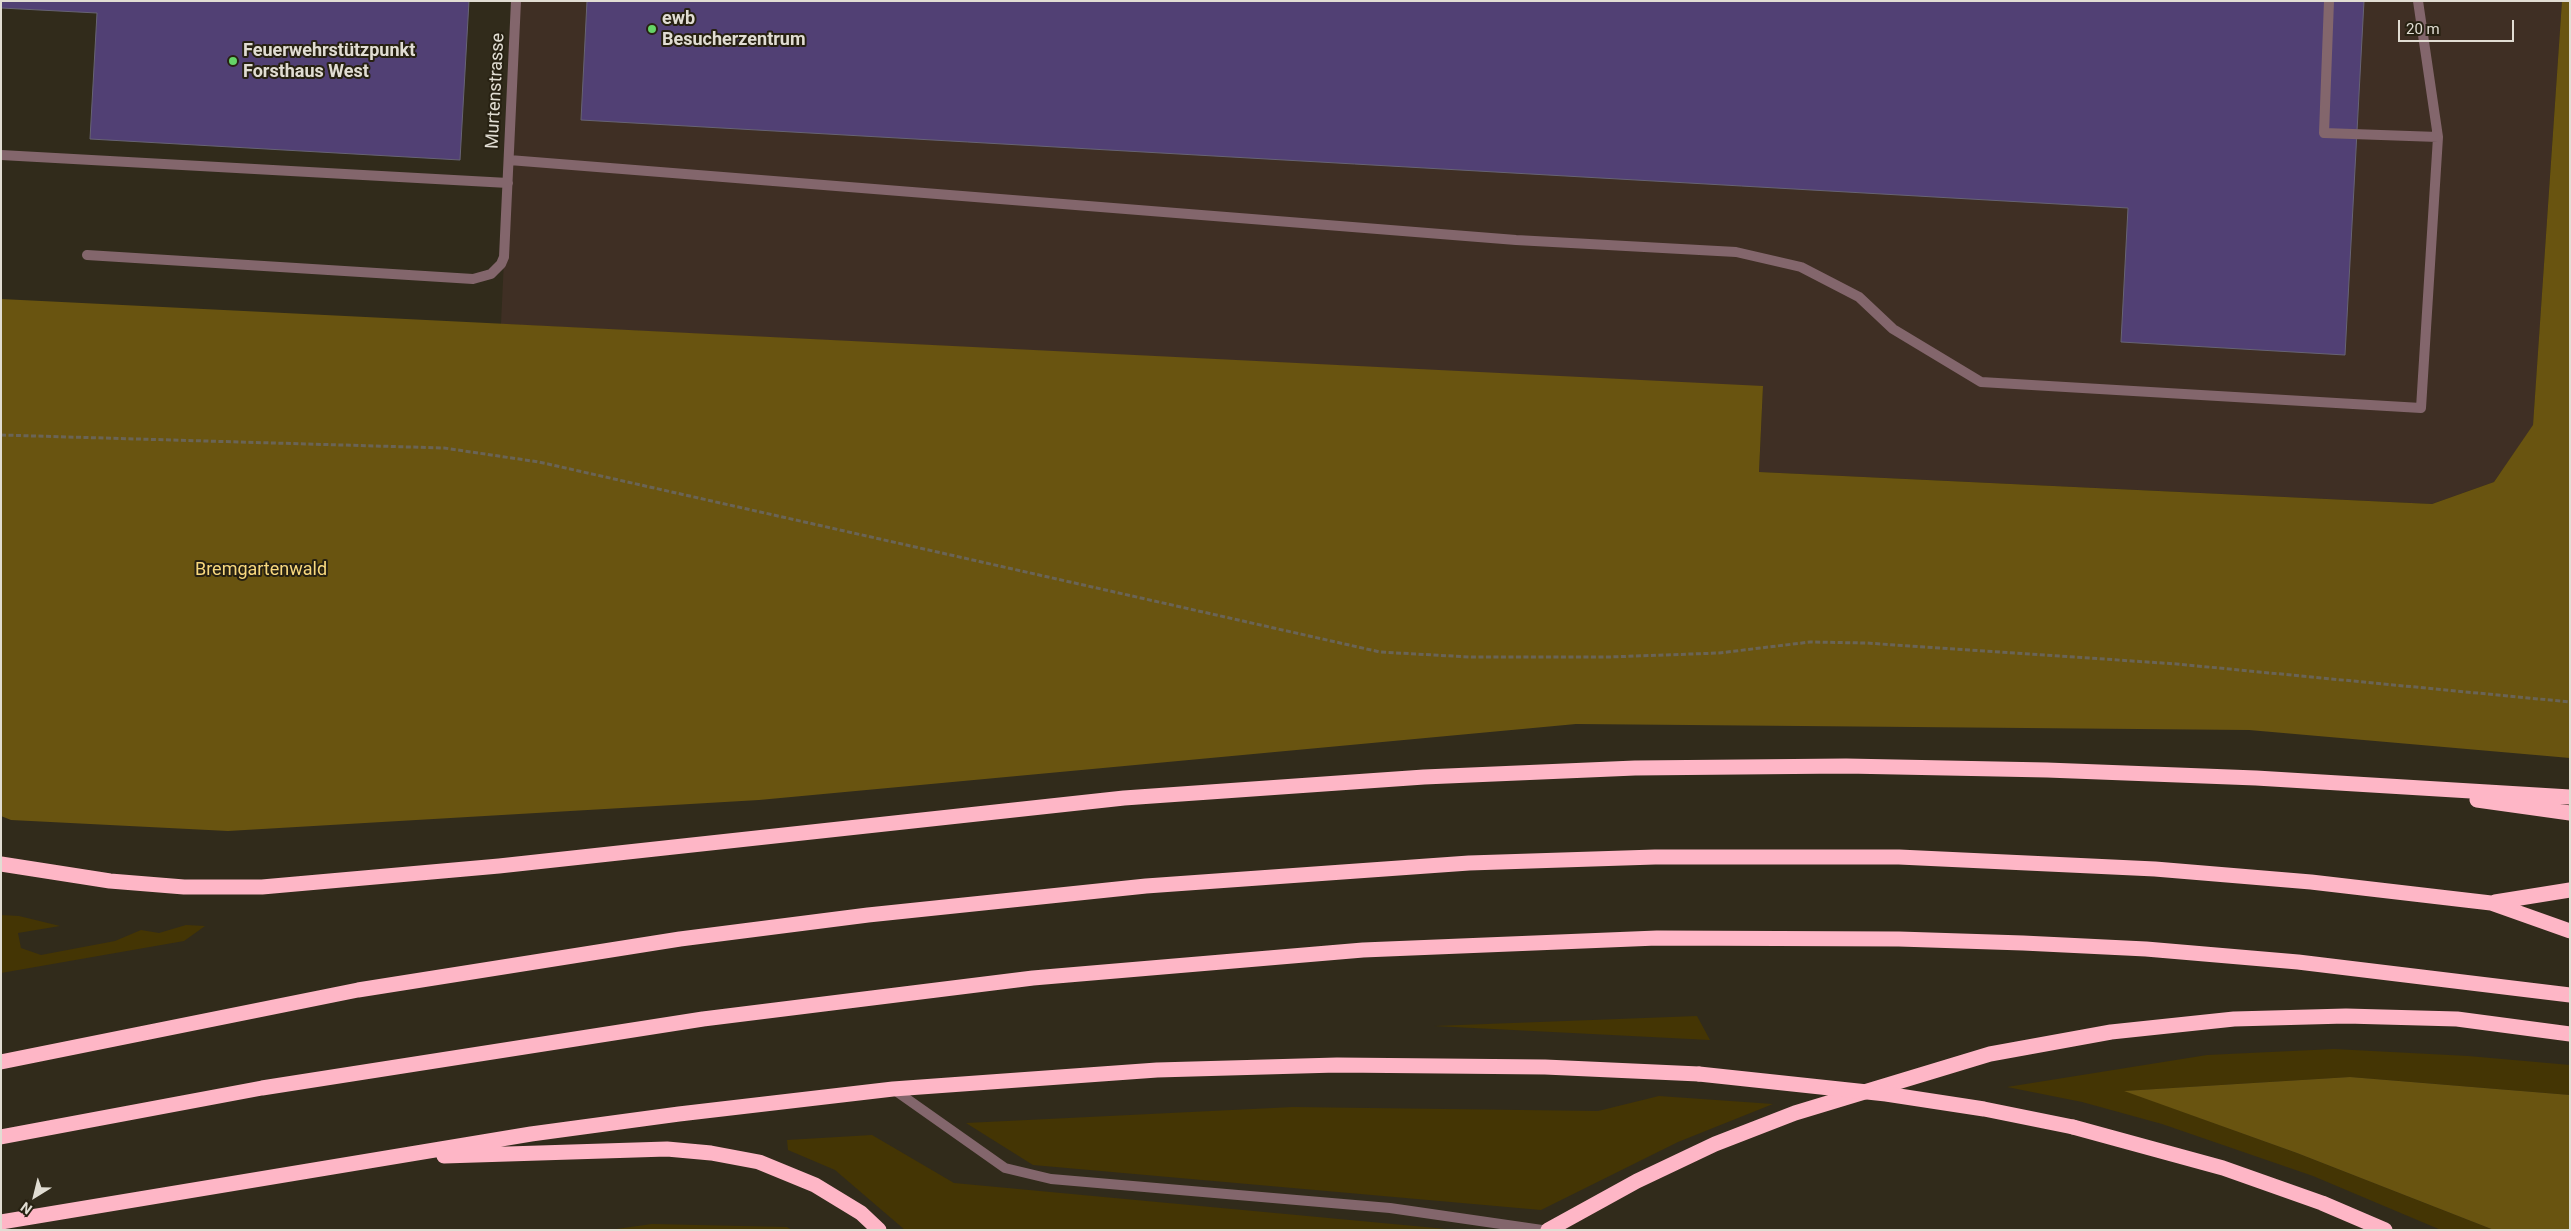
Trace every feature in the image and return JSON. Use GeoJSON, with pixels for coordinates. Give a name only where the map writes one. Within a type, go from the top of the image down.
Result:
{"type":"FeatureCollection","features":[{"type":"Feature","properties":{"kind":"highway"},"geometry":{"type":"LineString","coordinates":[[1,864],[110,881],[184,887],[262,887],[499,866],[1124,798],[1322,783],[1527,772],[1846,766],[2160,774],[2570,797]]}},
{"type":"Feature","properties":{"kind":"highway"},"geometry":{"type":"LineString","coordinates":[[2352,784],[2570,812]]}},
{"type":"Feature","properties":{"kind":"highway"},"geometry":{"type":"LineString","coordinates":[[1,1062],[358,990],[680,940],[1027,897],[1357,869],[1469,863],[1655,857],[1899,857],[2174,870],[2311,882],[2491,903],[2570,931]]}},
{"type":"Feature","properties":{"kind":"highway"},"geometry":{"type":"LineString","coordinates":[[2491,903],[2570,890]]}},
{"type":"Feature","properties":{"kind":"highway"},"geometry":{"type":"LineString","coordinates":[[1,1136],[271,1086],[703,1018],[1033,978],[1373,950],[1657,938],[1899,939],[2023,943],[2146,949],[2298,962],[2570,995]]}},
{"type":"Feature","properties":{"kind":"highway"},"geometry":{"type":"LineString","coordinates":[[1548,1230],[1637,1181],[1724,1141],[1795,1113],[1990,1054],[2110,1032],[2234,1019],[2346,1016],[2457,1019],[2570,1034]]}},
{"type":"Feature","properties":{"kind":"highway"},"geometry":{"type":"LineString","coordinates":[[1,1222],[382,1158],[679,1114],[893,1089],[1157,1070],[1336,1065],[1545,1067],[1698,1074],[1886,1094],[1984,1109],[2073,1126],[2223,1168],[2322,1203],[2385,1230]]}},
{"type":"Feature","properties":{"kind":"highway"},"geometry":{"type":"LineString","coordinates":[[382,1158],[668,1150],[711,1153],[759,1162],[815,1185],[861,1213],[879,1230]]}},
{"type":"Feature","properties":{"kind":"lane","name":"Murtenstrasse"},"geometry":{"type":"LineString","coordinates":[[87,255],[473,279],[484,277],[497,269],[504,257],[516,1]]}},
{"type":"Feature","properties":{"kind":"lane"},"geometry":{"type":"LineString","coordinates":[[2329,1],[2324,133],[2438,138]]}},
{"type":"Feature","properties":{"kind":"lane"},"geometry":{"type":"LineString","coordinates":[[509,160],[1496,238],[1736,252],[1801,267],[1859,297],[1893,329],[1981,382],[2422,408],[2438,138],[2418,1]]}},
{"type":"Feature","properties":{"kind":"lane"},"geometry":{"type":"LineString","coordinates":[[1,155],[508,182]]}},
{"type":"Feature","properties":{"kind":"lane"},"geometry":{"type":"LineString","coordinates":[[893,1089],[1005,1168],[1051,1179],[1390,1208],[1542,1230]]}},
{"type":"Feature","properties":{"kind":"path"},"geometry":{"type":"LineString","coordinates":[[1,435],[444,448],[539,462],[1380,652],[1470,657],[1609,657],[1719,653],[1810,642],[1866,643],[2177,664],[2570,702]]}},
{"type":"Feature","properties":{"kind":"shaded area"},"geometry":{"type":"Polygon","coordinates":[[[516,1],[2562,1],[2533,426],[2494,482],[2432,504],[1759,472],[1763,387],[501,324],[516,1]]]}},
{"type":"Feature","properties":{"kind":"shaded area"},"geometry":{"type":"Polygon","coordinates":[[[1,915],[19,916],[60,926],[18,933],[21,948],[41,955],[115,941],[141,930],[159,933],[186,925],[205,926],[184,941],[1,973],[1,915]]]}},
{"type":"Feature","properties":{"kind":"shaded area"},"geometry":{"type":"Polygon","coordinates":[[[1697,1016],[1710,1040],[1434,1026],[1697,1016]]]}},
{"type":"Feature","properties":{"kind":"shaded area"},"geometry":{"type":"Polygon","coordinates":[[[2334,1049],[2468,1056],[2570,1065],[2570,1095],[2350,1077],[2125,1091],[2297,1153],[2494,1230],[2441,1230],[2313,1176],[2162,1124],[2082,1102],[2007,1087],[2207,1055],[2334,1049]]]}},
{"type":"Feature","properties":{"kind":"shaded area"},"geometry":{"type":"Polygon","coordinates":[[[1659,1096],[1773,1104],[1678,1142],[1541,1210],[1033,1165],[966,1123],[1293,1107],[1598,1111],[1659,1096]]]}},
{"type":"Feature","properties":{"kind":"shaded area"},"geometry":{"type":"Polygon","coordinates":[[[872,1135],[954,1183],[1457,1230],[905,1230],[835,1170],[788,1150],[787,1140],[872,1135]]]}},
{"type":"Feature","properties":{"kind":"shaded area"},"geometry":{"type":"Polygon","coordinates":[[[652,1224],[787,1227],[792,1230],[609,1230],[652,1224]]]}},
{"type":"Feature","properties":{"kind":"green space","name":"Bremgartenwald"},"geometry":{"type":"Polygon","coordinates":[[[2562,1],[2570,1],[2570,758],[2249,730],[1576,724],[759,800],[228,831],[11,820],[1,816],[1,299],[1763,386],[1759,472],[2432,504],[2494,482],[2533,425],[2562,1]]]}},
{"type":"Feature","properties":{"kind":"green space"},"geometry":{"type":"Polygon","coordinates":[[[2350,1077],[2570,1095],[2570,1230],[2494,1230],[2297,1153],[2124,1091],[2350,1077]]]}},
{"type":"Feature","properties":{"kind":"building"},"geometry":{"type":"Polygon","coordinates":[[[1,1],[469,1],[460,160],[90,139],[97,13],[1,8],[1,1]]]}},
{"type":"Feature","properties":{"kind":"building"},"geometry":{"type":"Polygon","coordinates":[[[587,1],[2364,1],[2345,355],[2121,342],[2128,208],[581,120],[587,1]]]}},
{"type":"Feature","properties":{"kind":"place","name":"ewb Besucherzentrum"},"geometry":{"type":"Point","coordinates":[652,29]}},
{"type":"Feature","properties":{"kind":"place","name":"Feuerwehrstützpunkt Forsthaus West"},"geometry":{"type":"Point","coordinates":[233,61]}}]}
